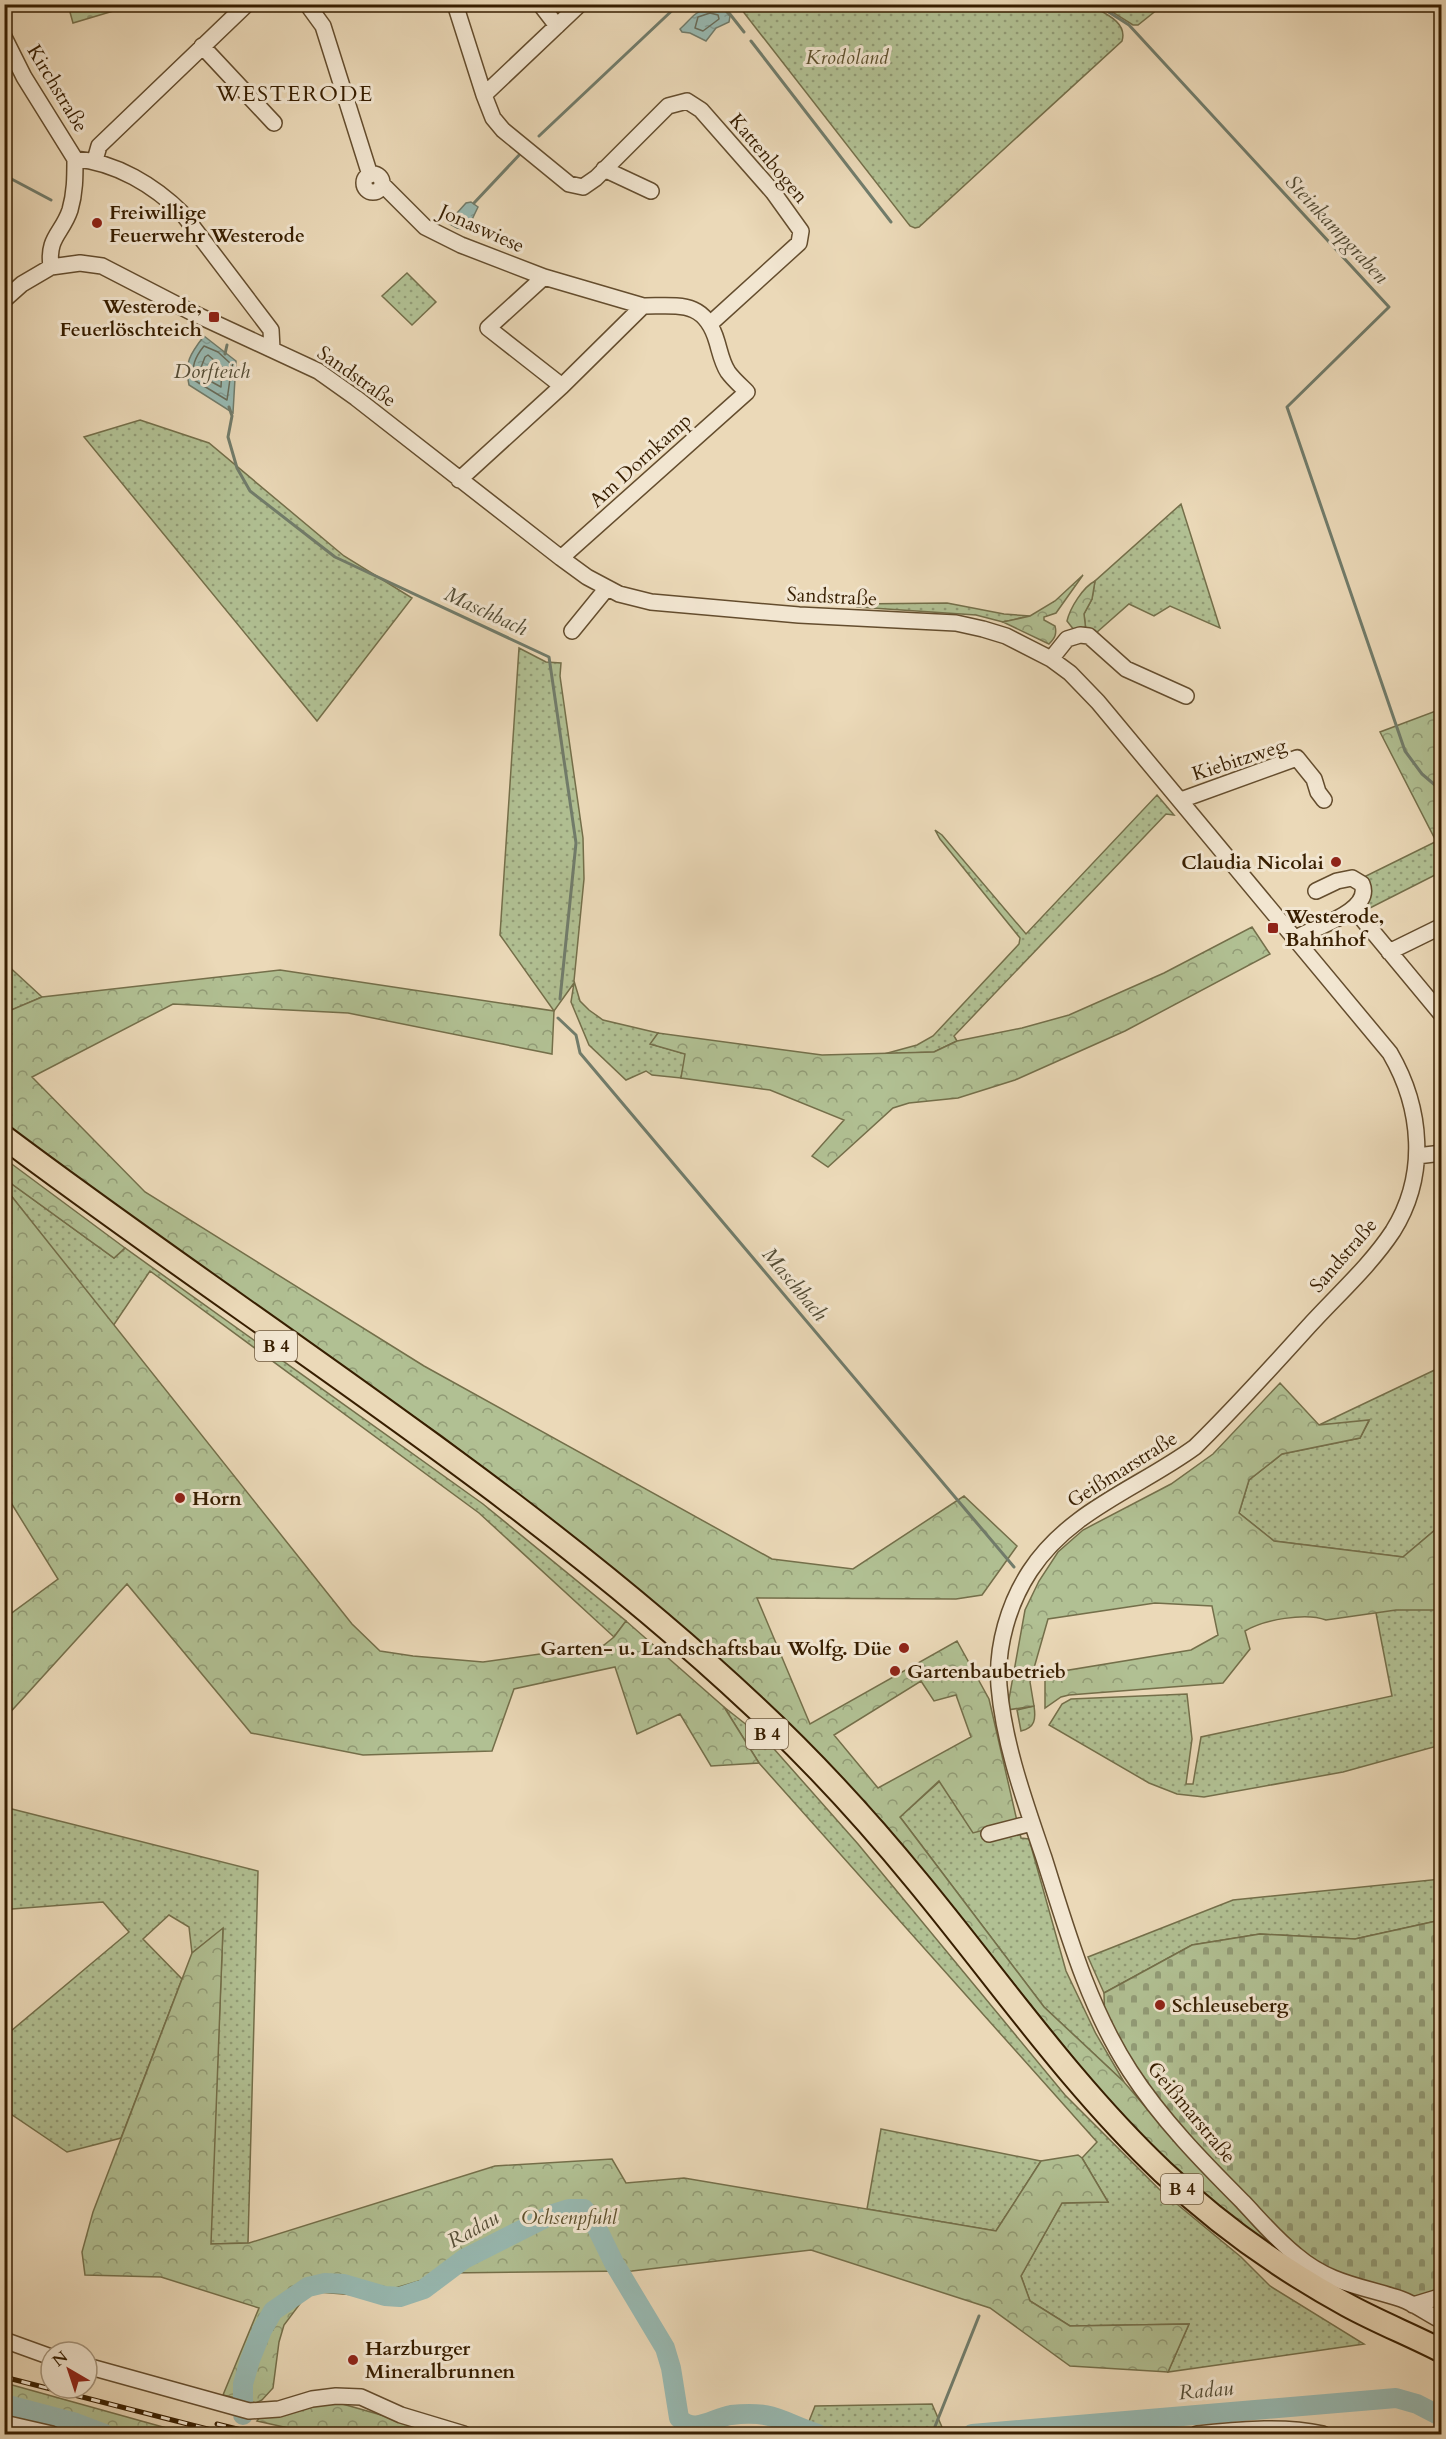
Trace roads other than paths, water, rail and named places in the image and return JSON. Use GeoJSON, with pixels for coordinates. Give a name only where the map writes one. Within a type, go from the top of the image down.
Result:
{"type":"FeatureCollection","features":[{"type":"Feature","properties":{"kind":"highway","name":"B 4"},"geometry":{"type":"LineString","coordinates":[[4,1137],[455,1461],[577,1553],[706,1662],[757,1709],[870,1834],[1085,2090],[1163,2172],[1251,2245],[1342,2307],[1442,2362]]}},
{"type":"Feature","properties":{"kind":"highway","name":"B 4"},"geometry":{"type":"LineString","coordinates":[[4,1150],[400,1435],[592,1580],[727,1696],[870,1834]]}},
{"type":"Feature","properties":{"kind":"highway","name":"B 4"},"geometry":{"type":"LineString","coordinates":[[1342,2307],[1442,2351]]}},
{"type":"Feature","properties":{"kind":"street"},"geometry":{"type":"LineString","coordinates":[[95,160],[99,146],[247,4]]}},
{"type":"Feature","properties":{"kind":"street","name":"Jonaswiese"},"geometry":{"type":"LineString","coordinates":[[307,4],[323,26],[376,179],[425,227],[461,245],[544,277],[643,306],[696,309],[711,323]]}},
{"type":"Feature","properties":{"kind":"street"},"geometry":{"type":"LineString","coordinates":[[455,4],[484,95],[580,4]]}},
{"type":"Feature","properties":{"kind":"street"},"geometry":{"type":"LineString","coordinates":[[540,4],[556,26]]}},
{"type":"Feature","properties":{"kind":"street","name":"Kirchstraße"},"geometry":{"type":"LineString","coordinates":[[4,37],[24,77],[75,159],[95,160],[132,176],[152,188],[183,214],[271,330],[272,349]]}},
{"type":"Feature","properties":{"kind":"street"},"geometry":{"type":"LineString","coordinates":[[202,46],[274,123]]}},
{"type":"Feature","properties":{"kind":"street","name":"Kattenbogen"},"geometry":{"type":"LineString","coordinates":[[484,95],[493,118],[503,130],[569,184],[583,188],[596,178],[668,105],[687,100],[701,110],[773,192],[801,231],[799,243],[711,323]]}},
{"type":"Feature","properties":{"kind":"street"},"geometry":{"type":"LineString","coordinates":[[4,300],[29,279],[51,267],[50,249],[69,213],[75,189],[75,159]]}},
{"type":"Feature","properties":{"kind":"street"},"geometry":{"type":"LineString","coordinates":[[604,169],[651,191]]}},
{"type":"Feature","properties":{"kind":"street","name":"Sandstraße"},"geometry":{"type":"LineString","coordinates":[[51,267],[80,262],[102,266],[195,314],[318,371],[561,558],[618,594],[651,602],[705,608],[956,623],[1006,636],[1051,659],[1070,673],[1098,702],[1181,800],[1378,1037],[1398,1067],[1414,1110],[1417,1156],[1406,1206],[1382,1246],[1195,1447]]}},
{"type":"Feature","properties":{"kind":"street"},"geometry":{"type":"LineString","coordinates":[[544,277],[488,328],[562,387]]}},
{"type":"Feature","properties":{"kind":"street"},"geometry":{"type":"LineString","coordinates":[[459,480],[562,387],[643,306]]}},
{"type":"Feature","properties":{"kind":"street","name":"Am Dornkamp"},"geometry":{"type":"LineString","coordinates":[[561,558],[747,392],[727,371],[711,323]]}},
{"type":"Feature","properties":{"kind":"street"},"geometry":{"type":"LineString","coordinates":[[572,631],[607,588]]}},
{"type":"Feature","properties":{"kind":"street"},"geometry":{"type":"LineString","coordinates":[[1051,659],[1067,639],[1080,635],[1089,636],[1126,669],[1186,696]]}},
{"type":"Feature","properties":{"kind":"street","name":"Kiebitzweg"},"geometry":{"type":"LineString","coordinates":[[1181,800],[1297,758],[1314,779],[1318,792],[1324,800]]}},
{"type":"Feature","properties":{"kind":"street"},"geometry":{"type":"LineString","coordinates":[[1296,938],[1354,909],[1365,894],[1362,884],[1352,878],[1337,880],[1316,891]]}},
{"type":"Feature","properties":{"kind":"street"},"geometry":{"type":"LineString","coordinates":[[1354,909],[1442,1015]]}},
{"type":"Feature","properties":{"kind":"street"},"geometry":{"type":"LineString","coordinates":[[1389,952],[1442,926]]}},
{"type":"Feature","properties":{"kind":"street"},"geometry":{"type":"LineString","coordinates":[[1417,1156],[1442,1153]]}},
{"type":"Feature","properties":{"kind":"street","name":"Geißmarstraße"},"geometry":{"type":"LineString","coordinates":[[1195,1447],[1077,1520],[1030,1570],[1016,1596],[1003,1638],[999,1683],[1007,1739],[1077,1959],[1105,2029],[1131,2073],[1210,2169],[1280,2242],[1299,2258],[1319,2272],[1341,2282],[1404,2300],[1442,2321]]}},
{"type":"Feature","properties":{"kind":"street"},"geometry":{"type":"LineString","coordinates":[[989,1834],[1032,1823]]}},
{"type":"Feature","properties":{"kind":"street"},"geometry":{"type":"LineString","coordinates":[[1413,2305],[1436,2298],[1442,2300]]}},
{"type":"Feature","properties":{"kind":"street"},"geometry":{"type":"LineString","coordinates":[[4,2340],[39,2352]]}},
{"type":"Feature","properties":{"kind":"street"},"geometry":{"type":"LineString","coordinates":[[99,2369],[249,2411],[279,2409],[312,2399],[336,2396],[361,2397],[400,2415],[464,2434]]}},
{"type":"Feature","properties":{"kind":"street"},"geometry":{"type":"LineString","coordinates":[[4,2423],[52,2434]]}},
{"type":"Feature","properties":{"kind":"street"},"geometry":{"type":"LineString","coordinates":[[1197,2434],[1275,2428],[1307,2430],[1323,2434]]}},
{"type":"Feature","properties":{"kind":"water"},"geometry":{"type":"Polygon","coordinates":[[[709,7],[724,10],[730,16],[729,22],[716,28],[706,41],[690,33],[682,32],[680,29],[693,16],[709,7]]]}},
{"type":"Feature","properties":{"kind":"water"},"geometry":{"type":"Polygon","coordinates":[[[471,202],[478,207],[467,230],[448,223],[466,203],[471,202]]]}},
{"type":"Feature","properties":{"kind":"water","name":"Dorfteich"},"geometry":{"type":"Polygon","coordinates":[[[204,336],[236,361],[233,413],[189,385],[187,371],[189,359],[204,336]]]}},
{"type":"Feature","properties":{"kind":"waterway"},"geometry":{"type":"LineString","coordinates":[[539,136],[679,4]]}},
{"type":"Feature","properties":{"kind":"waterway"},"geometry":{"type":"LineString","coordinates":[[722,4],[744,32]]}},
{"type":"Feature","properties":{"kind":"waterway","name":"Steinkampgraben"},"geometry":{"type":"LineString","coordinates":[[1096,4],[1129,25],[1389,307],[1287,407],[1405,751],[1422,774],[1442,791]]}},
{"type":"Feature","properties":{"kind":"waterway"},"geometry":{"type":"LineString","coordinates":[[751,41],[891,222]]}},
{"type":"Feature","properties":{"kind":"waterway"},"geometry":{"type":"LineString","coordinates":[[474,203],[522,152]]}},
{"type":"Feature","properties":{"kind":"waterway","name":"Maschbach"},"geometry":{"type":"LineString","coordinates":[[4,175],[51,200]]}},
{"type":"Feature","properties":{"kind":"waterway","name":"Maschbach"},"geometry":{"type":"LineString","coordinates":[[225,354],[227,345]]}},
{"type":"Feature","properties":{"kind":"waterway","name":"Maschbach"},"geometry":{"type":"LineString","coordinates":[[229,407],[232,416],[228,437],[237,468],[250,491],[335,557],[549,657],[576,843],[560,999]]}},
{"type":"Feature","properties":{"kind":"waterway","name":"Maschbach"},"geometry":{"type":"LineString","coordinates":[[558,1018],[576,1035],[580,1053],[1014,1567]]}},
{"type":"Feature","properties":{"kind":"waterway","name":"Radau"},"geometry":{"type":"LineString","coordinates":[[243,2415],[243,2384],[262,2330],[273,2311],[308,2287],[325,2283],[344,2284],[385,2296],[400,2297],[424,2289],[464,2259],[553,2214],[569,2209],[584,2209],[593,2220],[614,2263],[665,2348],[671,2368],[679,2418],[685,2423],[697,2425],[731,2415],[758,2414],[777,2418],[818,2434]]}},
{"type":"Feature","properties":{"kind":"waterway"},"geometry":{"type":"LineString","coordinates":[[932,2434],[979,2316]]}},
{"type":"Feature","properties":{"kind":"waterway","name":"Radau"},"geometry":{"type":"LineString","coordinates":[[972,2434],[1396,2398],[1417,2404],[1442,2417]]}},
{"type":"Feature","properties":{"kind":"waterway","name":"Radau"},"geometry":{"type":"LineString","coordinates":[[4,2404],[76,2423],[105,2434]]}},
{"type":"Feature","properties":{"kind":"railway"},"geometry":{"type":"LineString","coordinates":[[4,2377],[227,2434]]}},
{"type":"Feature","properties":{"kind":"railway"},"geometry":{"type":"LineString","coordinates":[[217,2424],[258,2434]]}},
{"type":"Feature","properties":{"kind":"place","name":"Freiwillige Feuerwehr Westerode"},"geometry":{"type":"Point","coordinates":[97,223]}},
{"type":"Feature","properties":{"kind":"place","name":"Westerode, Feuerlöschteich"},"geometry":{"type":"Point","coordinates":[214,317]}},
{"type":"Feature","properties":{"kind":"place","name":"Claudia Nicolai"},"geometry":{"type":"Point","coordinates":[1336,862]}},
{"type":"Feature","properties":{"kind":"place","name":"Westerode, Bahnhof"},"geometry":{"type":"Point","coordinates":[1273,928]}},
{"type":"Feature","properties":{"kind":"place","name":"Horn"},"geometry":{"type":"Point","coordinates":[180,1498]}},
{"type":"Feature","properties":{"kind":"place","name":"Garten- u. Landschaftsbau Wolfg. Düe"},"geometry":{"type":"Point","coordinates":[904,1648]}},
{"type":"Feature","properties":{"kind":"place","name":"Gartenbaubetrieb"},"geometry":{"type":"Point","coordinates":[895,1671]}},
{"type":"Feature","properties":{"kind":"place","name":"Schleuseberg"},"geometry":{"type":"Point","coordinates":[1160,2005]}},
{"type":"Feature","properties":{"kind":"place","name":"Harzburger Mineralbrunnen"},"geometry":{"type":"Point","coordinates":[353,2360]}},
{"type":"Feature","properties":{"kind":"district","name":"WESTERODE"},"geometry":{"type":"Point","coordinates":[295,93]}},
{"type":"Feature","properties":{"kind":"park label","name":"Krodoland"},"geometry":{"type":"Point","coordinates":[847,57]}},
{"type":"Feature","properties":{"kind":"park label","name":"Ochsenpfuhl"},"geometry":{"type":"Point","coordinates":[569,2217]}}]}
